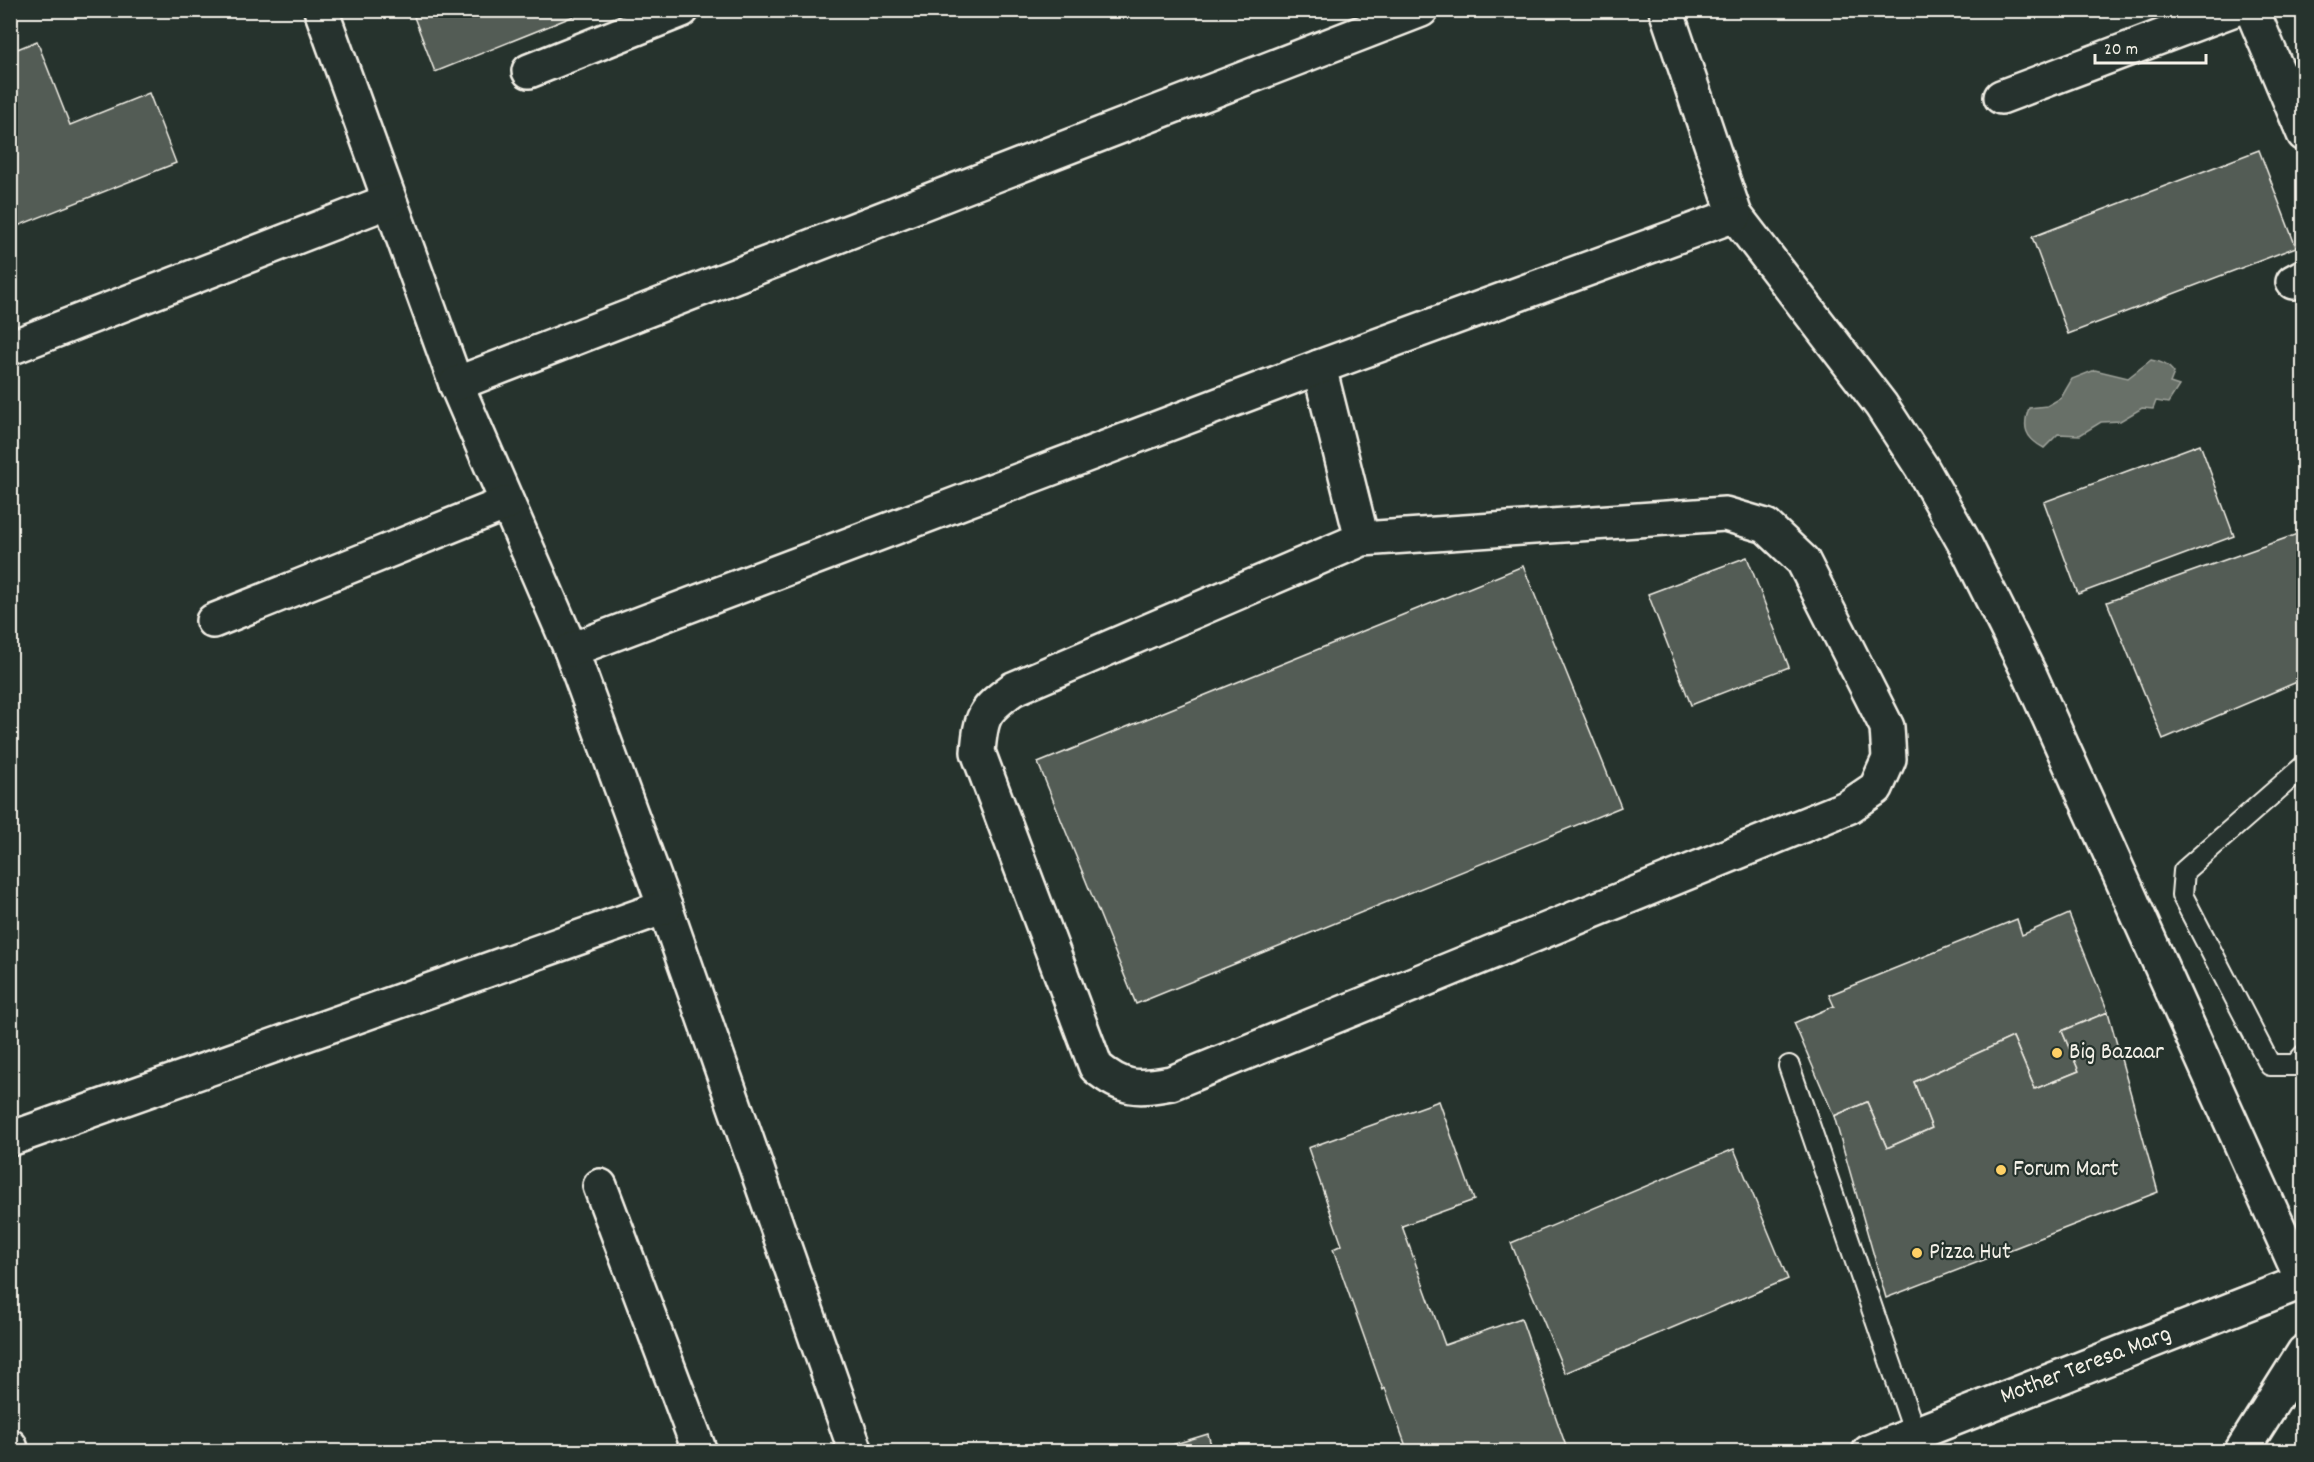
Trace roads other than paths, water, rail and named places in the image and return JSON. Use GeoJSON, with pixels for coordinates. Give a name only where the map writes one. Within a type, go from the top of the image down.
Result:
{"type":"FeatureCollection","features":[{"type":"Feature","properties":{"kind":"street"},"geometry":{"type":"LineString","coordinates":[[321,10],[456,384],[572,650],[665,907],[856,1452]]}},
{"type":"Feature","properties":{"kind":"street"},"geometry":{"type":"LineString","coordinates":[[530,71],[682,10]]}},
{"type":"Feature","properties":{"kind":"street"},"geometry":{"type":"LineString","coordinates":[[456,384],[1421,10]]}},
{"type":"Feature","properties":{"kind":"street"},"geometry":{"type":"LineString","coordinates":[[1666,10],[1735,215],[1881,405],[1922,468],[1965,544],[2040,696],[2303,1282]]}},
{"type":"Feature","properties":{"kind":"street"},"geometry":{"type":"LineString","coordinates":[[2001,97],[2232,10]]}},
{"type":"Feature","properties":{"kind":"street"},"geometry":{"type":"LineString","coordinates":[[2252,10],[2304,134]]}},
{"type":"Feature","properties":{"kind":"street"},"geometry":{"type":"LineString","coordinates":[[10,348],[389,201]]}},
{"type":"Feature","properties":{"kind":"street"},"geometry":{"type":"LineString","coordinates":[[572,650],[1319,367],[1735,215]]}},
{"type":"Feature","properties":{"kind":"street"},"geometry":{"type":"LineString","coordinates":[[1319,367],[1362,539]]}},
{"type":"Feature","properties":{"kind":"street"},"geometry":{"type":"LineString","coordinates":[[213,621],[507,503]]}},
{"type":"Feature","properties":{"kind":"street"},"geometry":{"type":"LineString","coordinates":[[1725,514],[1766,526],[1803,561],[1887,727],[1889,759],[1876,788],[1848,807],[1171,1083],[1141,1088],[1112,1081],[1096,1067],[978,752],[981,721],[994,703],[1013,689],[1362,539],[1725,514]]}},
{"type":"Feature","properties":{"kind":"street"},"geometry":{"type":"LineString","coordinates":[[10,1139],[665,907]]}},
{"type":"Feature","properties":{"kind":"street"},"geometry":{"type":"LineString","coordinates":[[600,1186],[700,1452]]}},
{"type":"Feature","properties":{"kind":"street","name":"Mother Teresa Marg"},"geometry":{"type":"LineString","coordinates":[[1869,1452],[2303,1282]]}},
{"type":"Feature","properties":{"kind":"street"},"geometry":{"type":"LineString","coordinates":[[2241,1452],[2304,1352]]}},
{"type":"Feature","properties":{"kind":"street"},"geometry":{"type":"LineString","coordinates":[[10,1446],[12,1452]]}},
{"type":"Feature","properties":{"kind":"lane"},"geometry":{"type":"LineString","coordinates":[[2304,766],[2184,871],[2182,895],[2270,1065],[2295,1065],[2304,1055]]}},
{"type":"Feature","properties":{"kind":"lane"},"geometry":{"type":"LineString","coordinates":[[1789,1066],[1915,1434]]}},
{"type":"Feature","properties":{"kind":"place","name":"Big Bazaar"},"geometry":{"type":"Point","coordinates":[2057,1053]}},
{"type":"Feature","properties":{"kind":"place","name":"Forum Mart"},"geometry":{"type":"Point","coordinates":[2001,1170]}},
{"type":"Feature","properties":{"kind":"place","name":"Pizza Hut"},"geometry":{"type":"Point","coordinates":[1917,1253]}}]}
